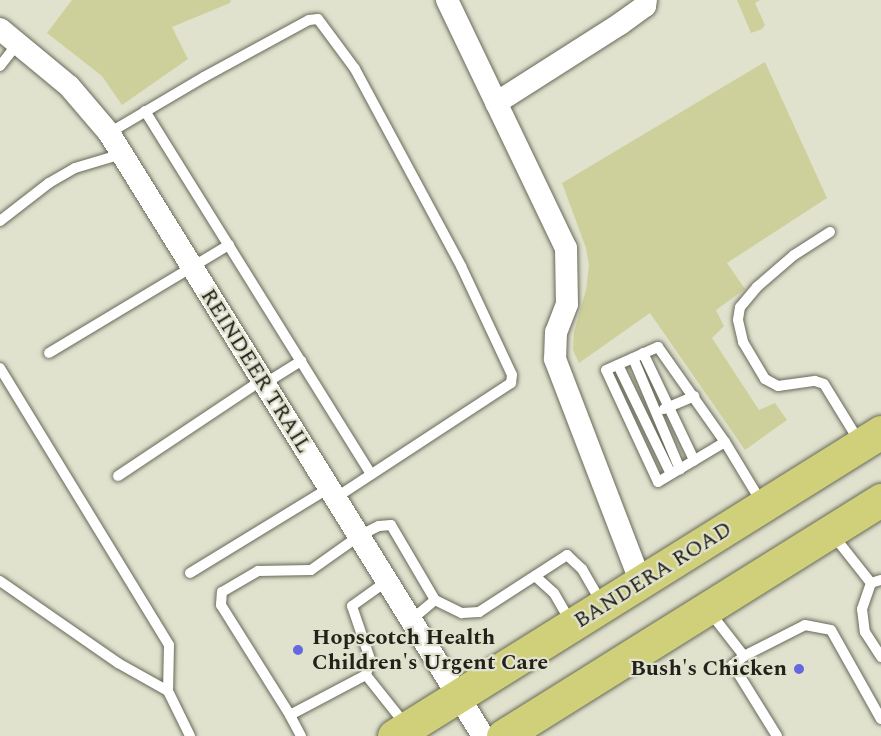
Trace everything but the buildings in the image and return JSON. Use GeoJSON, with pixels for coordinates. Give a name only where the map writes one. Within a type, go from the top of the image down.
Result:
{"type":"FeatureCollection","features":[{"type":"Feature","properties":{"kind":"main road","name":"BANDERA ROAD"},"geometry":{"type":"LineString","coordinates":[[401,732],[871,438]]}},
{"type":"Feature","properties":{"kind":"main road"},"geometry":{"type":"LineString","coordinates":[[500,735],[881,500]]}},
{"type":"Feature","properties":{"kind":"street"},"geometry":{"type":"LineString","coordinates":[[447,0],[566,248],[567,304],[556,332],[555,358],[642,583]]}},
{"type":"Feature","properties":{"kind":"street"},"geometry":{"type":"LineString","coordinates":[[496,104],[620,24],[645,6],[646,0]]}},
{"type":"Feature","properties":{"kind":"street","name":"REINDEER TRAIL"},"geometry":{"type":"LineString","coordinates":[[0,29],[69,86],[109,133],[458,696],[500,735]]}},
{"type":"Feature","properties":{"kind":"lane"},"geometry":{"type":"LineString","coordinates":[[109,133],[309,20],[318,19],[355,69],[461,266],[512,375],[511,383],[371,474],[332,493],[190,573]]}},
{"type":"Feature","properties":{"kind":"lane"},"geometry":{"type":"LineString","coordinates":[[0,66],[18,43]]}},
{"type":"Feature","properties":{"kind":"lane"},"geometry":{"type":"LineString","coordinates":[[145,111],[371,474]]}},
{"type":"Feature","properties":{"kind":"lane"},"geometry":{"type":"LineString","coordinates":[[0,221],[57,178],[75,168],[122,154]]}},
{"type":"Feature","properties":{"kind":"lane"},"geometry":{"type":"LineString","coordinates":[[830,232],[794,255],[757,287],[740,307],[738,320],[743,342],[765,378],[778,386],[815,381],[824,384],[871,438]]}},
{"type":"Feature","properties":{"kind":"lane"},"geometry":{"type":"LineString","coordinates":[[49,353],[228,245]]}},
{"type":"Feature","properties":{"kind":"lane"},"geometry":{"type":"LineString","coordinates":[[725,442],[658,482],[638,421],[606,370],[658,347],[725,442],[764,506]]}},
{"type":"Feature","properties":{"kind":"lane"},"geometry":{"type":"LineString","coordinates":[[644,354],[694,460]]}},
{"type":"Feature","properties":{"kind":"lane"},"geometry":{"type":"LineString","coordinates":[[633,358],[657,413],[675,471]]}},
{"type":"Feature","properties":{"kind":"lane"},"geometry":{"type":"LineString","coordinates":[[118,476],[263,382],[301,361]]}},
{"type":"Feature","properties":{"kind":"lane"},"geometry":{"type":"LineString","coordinates":[[0,368],[169,645],[168,691],[190,736]]}},
{"type":"Feature","properties":{"kind":"lane"},"geometry":{"type":"LineString","coordinates":[[638,421],[694,396]]}},
{"type":"Feature","properties":{"kind":"lane"},"geometry":{"type":"LineString","coordinates":[[301,736],[221,605],[222,592],[258,571],[311,570],[359,536],[379,526],[391,525],[435,600],[462,614],[479,612],[567,555],[582,569],[604,606]]}},
{"type":"Feature","properties":{"kind":"lane"},"geometry":{"type":"LineString","coordinates":[[831,532],[876,581],[862,609],[865,632],[881,657]]}},
{"type":"Feature","properties":{"kind":"lane"},"geometry":{"type":"LineString","coordinates":[[535,576],[554,593],[573,626]]}},
{"type":"Feature","properties":{"kind":"lane"},"geometry":{"type":"LineString","coordinates":[[0,581],[118,663],[168,691]]}},
{"type":"Feature","properties":{"kind":"lane"},"geometry":{"type":"LineString","coordinates":[[387,581],[352,606],[370,659],[366,675],[401,732]]}},
{"type":"Feature","properties":{"kind":"lane"},"geometry":{"type":"LineString","coordinates":[[411,620],[435,600]]}},
{"type":"Feature","properties":{"kind":"lane"},"geometry":{"type":"LineString","coordinates":[[707,609],[744,656]]}},
{"type":"Feature","properties":{"kind":"lane"},"geometry":{"type":"LineString","coordinates":[[777,736],[733,665],[744,656],[805,624],[831,630],[881,719]]}},
{"type":"Feature","properties":{"kind":"lane"},"geometry":{"type":"LineString","coordinates":[[290,715],[366,675]]}},
{"type":"Feature","properties":{"kind":"green space"},"geometry":{"type":"Polygon","coordinates":[[[72,0],[231,0],[230,3],[172,27],[188,59],[122,105],[102,76],[47,33],[72,0]]]}},
{"type":"Feature","properties":{"kind":"green space"},"geometry":{"type":"Polygon","coordinates":[[[737,0],[760,0],[755,3],[765,25],[762,29],[751,33],[737,0]]]}},
{"type":"Feature","properties":{"kind":"green space"},"geometry":{"type":"Polygon","coordinates":[[[765,62],[827,198],[727,263],[745,289],[716,310],[724,326],[712,338],[759,410],[775,403],[787,420],[745,450],[650,313],[579,363],[573,350],[574,332],[586,290],[589,265],[586,248],[562,183],[765,62]]]}},
{"type":"Feature","properties":{"kind":"place","name":"Hopscotch Health Children's Urgent Care"},"geometry":{"type":"Point","coordinates":[298,650]}},
{"type":"Feature","properties":{"kind":"place","name":"Bush's Chicken"},"geometry":{"type":"Point","coordinates":[799,669]}}]}
